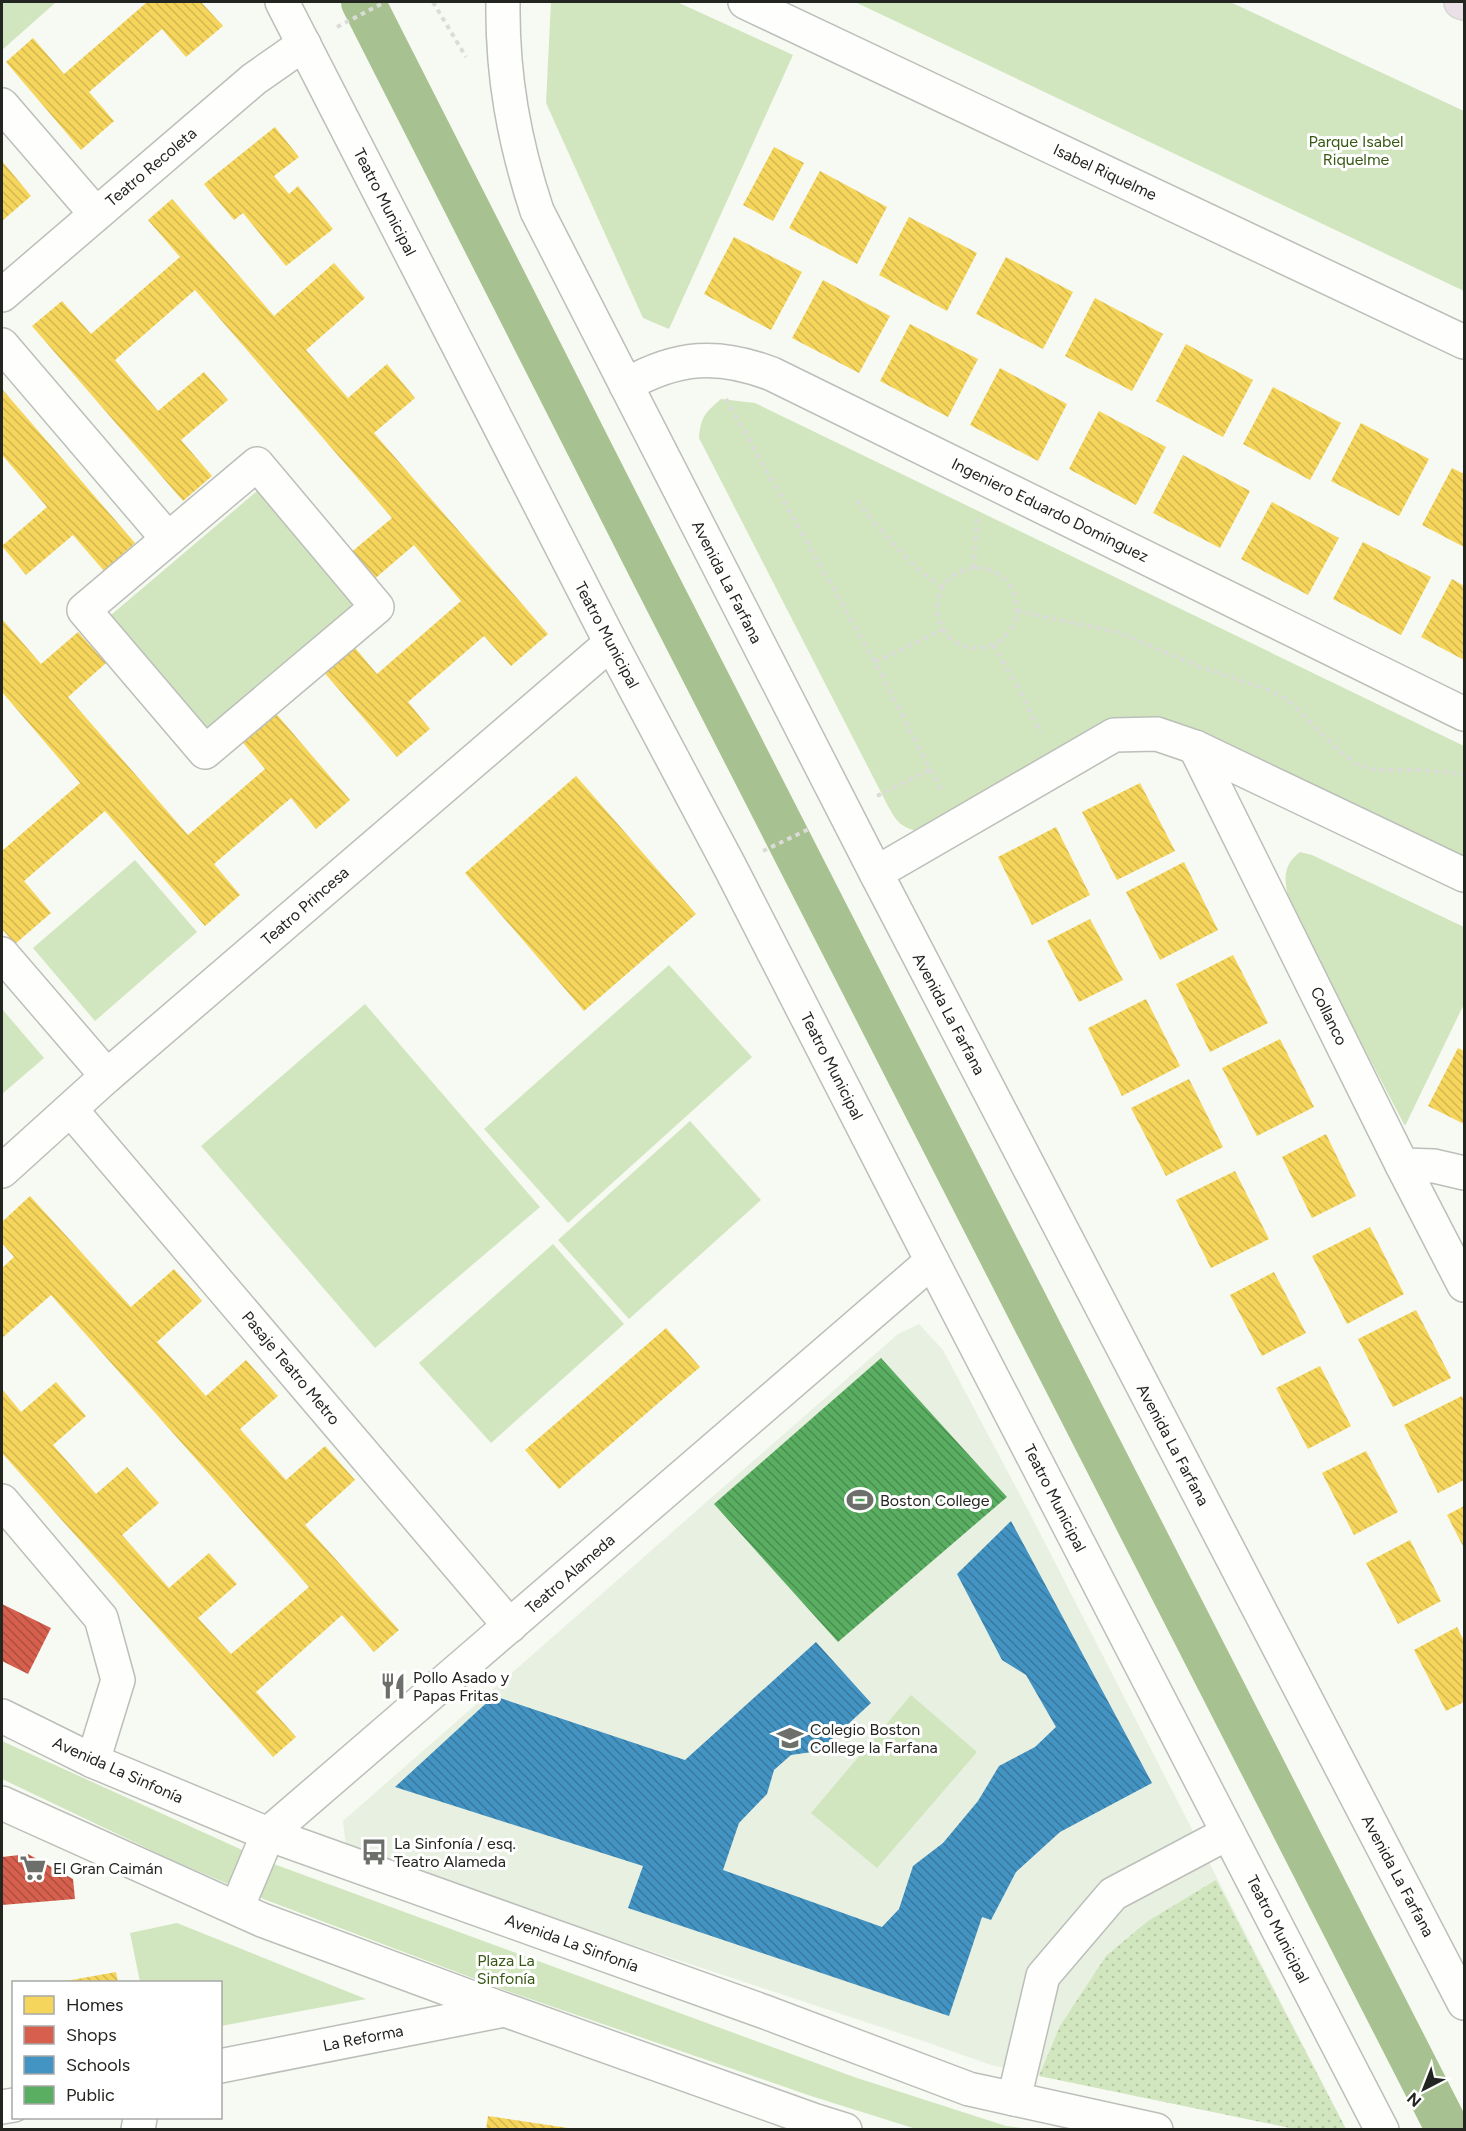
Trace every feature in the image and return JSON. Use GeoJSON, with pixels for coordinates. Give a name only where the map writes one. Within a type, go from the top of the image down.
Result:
{"type":"FeatureCollection","features":[{"type":"Feature","properties":{"kind":"street","name":"Teatro Municipal"},"geometry":{"type":"LineString","coordinates":[[282,2],[611,643],[730,867],[1382,2130]]}},
{"type":"Feature","properties":{"kind":"street","name":"Avenida La Farfana"},"geometry":{"type":"LineString","coordinates":[[502,2],[506,83],[513,126],[523,169],[537,211],[876,873],[1462,1991]]}},
{"type":"Feature","properties":{"kind":"street","name":"Isabel Riquelme"},"geometry":{"type":"LineString","coordinates":[[745,2],[1464,342]]}},
{"type":"Feature","properties":{"kind":"street","name":"Teatro Recoleta"},"geometry":{"type":"LineString","coordinates":[[2,295],[254,79],[304,44]]}},
{"type":"Feature","properties":{"kind":"street"},"geometry":{"type":"LineString","coordinates":[[2,105],[96,214]]}},
{"type":"Feature","properties":{"kind":"street"},"geometry":{"type":"LineString","coordinates":[[2,345],[168,539]]}},
{"type":"Feature","properties":{"kind":"street","name":"Ingeniero Eduardo Domínguez"},"geometry":{"type":"LineString","coordinates":[[626,385],[665,366],[687,361],[725,360],[749,365],[772,374],[1464,714]]}},
{"type":"Feature","properties":{"kind":"street"},"geometry":{"type":"LineString","coordinates":[[257,464],[377,607],[205,752],[84,610],[168,539],[257,464]]}},
{"type":"Feature","properties":{"kind":"street","name":"Teatro Princesa"},"geometry":{"type":"LineString","coordinates":[[2,1171],[107,1076],[611,643]]}},
{"type":"Feature","properties":{"kind":"street"},"geometry":{"type":"LineString","coordinates":[[876,873],[1114,735],[1158,734],[1195,747],[1464,875]]}},
{"type":"Feature","properties":{"kind":"street","name":"Collanco"},"geometry":{"type":"LineString","coordinates":[[1195,747],[1464,1285]]}},
{"type":"Feature","properties":{"kind":"street"},"geometry":{"type":"LineString","coordinates":[[2,954],[107,1076]]}},
{"type":"Feature","properties":{"kind":"street","name":"Pasaje Teatro Metro"},"geometry":{"type":"LineString","coordinates":[[71,1110],[510,1626]]}},
{"type":"Feature","properties":{"kind":"street"},"geometry":{"type":"LineString","coordinates":[[1402,1165],[1434,1166],[1464,1173]]}},
{"type":"Feature","properties":{"kind":"street","name":"Teatro Alameda"},"geometry":{"type":"LineString","coordinates":[[237,1908],[268,1834],[932,1261]]}},
{"type":"Feature","properties":{"kind":"street"},"geometry":{"type":"LineString","coordinates":[[2,1501],[101,1618],[118,1680],[93,1761]]}},
{"type":"Feature","properties":{"kind":"street","name":"Avenida La Sinfonía"},"geometry":{"type":"LineString","coordinates":[[2,1716],[93,1761],[268,1834],[765,2012],[969,2089],[1156,2130]]}},
{"type":"Feature","properties":{"kind":"street"},"geometry":{"type":"LineString","coordinates":[[3,1805],[237,1908],[505,2010],[825,2127]]}},
{"type":"Feature","properties":{"kind":"street"},"geometry":{"type":"LineString","coordinates":[[1014,2099],[1043,1976],[1113,1894],[1228,1833]]}},
{"type":"Feature","properties":{"kind":"street","name":"La Reforma"},"geometry":{"type":"LineString","coordinates":[[222,2066],[505,2010]]}},
{"type":"Feature","properties":{"kind":"path"},"geometry":{"type":"LineString","coordinates":[[346,22],[384,2]]}},
{"type":"Feature","properties":{"kind":"path"},"geometry":{"type":"LineString","coordinates":[[704,360],[875,662],[959,825]]}},
{"type":"Feature","properties":{"kind":"path"},"geometry":{"type":"LineString","coordinates":[[974,568],[979,475]]}},
{"type":"Feature","properties":{"kind":"path"},"geometry":{"type":"LineString","coordinates":[[857,501],[926,577],[943,587]]}},
{"type":"Feature","properties":{"kind":"path"},"geometry":{"type":"LineString","coordinates":[[974,568],[987,569],[998,574],[1008,582],[1014,592],[1017,611],[1012,629],[993,645],[981,648],[968,647],[957,642],[940,624],[937,611],[938,599],[943,587],[962,571],[974,568]]}},
{"type":"Feature","properties":{"kind":"path"},"geometry":{"type":"LineString","coordinates":[[1017,611],[1117,632],[1198,666],[1269,690],[1288,700],[1336,748],[1356,764],[1375,770],[1421,770],[1464,774]]}},
{"type":"Feature","properties":{"kind":"path"},"geometry":{"type":"LineString","coordinates":[[875,662],[944,629]]}},
{"type":"Feature","properties":{"kind":"path"},"geometry":{"type":"LineString","coordinates":[[993,645],[1018,687],[1041,734],[1054,770]]}},
{"type":"Feature","properties":{"kind":"path"},"geometry":{"type":"LineString","coordinates":[[768,849],[808,829]]}},
{"type":"Feature","properties":{"kind":"shaded area","name":"Colegio Boston College la Farfana"},"geometry":{"type":"Polygon","coordinates":[[[919,1324],[943,1350],[1026,1506],[1346,2129],[1295,2129],[991,2065],[405,1870],[346,1847],[343,1821],[898,1334],[919,1324]]]}},
{"type":"Feature","properties":{"kind":"green space"},"geometry":{"type":"Polygon","coordinates":[[[2,2],[54,2],[55,3],[2,50],[2,2]]]}},
{"type":"Feature","properties":{"kind":"green space"},"geometry":{"type":"Polygon","coordinates":[[[551,2],[677,2],[793,55],[669,329],[643,318],[546,103],[551,2]]]}},
{"type":"Feature","properties":{"kind":"green space","name":"Parque Isabel Riquelme"},"geometry":{"type":"Polygon","coordinates":[[[855,2],[1230,2],[1464,111],[1464,291],[855,2]]]}},
{"type":"Feature","properties":{"kind":"green space"},"geometry":{"type":"Polygon","coordinates":[[[721,399],[755,403],[1464,746],[1464,861],[1183,724],[1144,720],[921,832],[909,829],[897,821],[888,806],[699,438],[705,416],[721,399]]]}},
{"type":"Feature","properties":{"kind":"green space"},"geometry":{"type":"Polygon","coordinates":[[[257,491],[357,610],[211,734],[111,615],[257,491]]]}},
{"type":"Feature","properties":{"kind":"green space"},"geometry":{"type":"Polygon","coordinates":[[[1300,852],[1312,855],[1464,927],[1464,1004],[1405,1126],[1290,907],[1286,884],[1287,870],[1293,858],[1300,852]]]}},
{"type":"Feature","properties":{"kind":"green space"},"geometry":{"type":"Polygon","coordinates":[[[135,860],[197,932],[95,1021],[33,948],[135,860]]]}},
{"type":"Feature","properties":{"kind":"green space"},"geometry":{"type":"Polygon","coordinates":[[[669,965],[752,1057],[568,1223],[484,1129],[669,965]]]}},
{"type":"Feature","properties":{"kind":"green space"},"geometry":{"type":"Polygon","coordinates":[[[365,1004],[540,1207],[375,1348],[201,1146],[365,1004]]]}},
{"type":"Feature","properties":{"kind":"green space"},"geometry":{"type":"Polygon","coordinates":[[[2,1009],[44,1058],[2,1094],[2,1009]]]}},
{"type":"Feature","properties":{"kind":"green space"},"geometry":{"type":"Polygon","coordinates":[[[690,1121],[761,1200],[629,1319],[558,1240],[690,1121]]]}},
{"type":"Feature","properties":{"kind":"green space"},"geometry":{"type":"Polygon","coordinates":[[[553,1244],[624,1324],[491,1443],[419,1363],[553,1244]]]}},
{"type":"Feature","properties":{"kind":"green space"},"geometry":{"type":"Polygon","coordinates":[[[911,1695],[977,1752],[877,1868],[811,1813],[911,1695]]]}},
{"type":"Feature","properties":{"kind":"green space","name":"Plaza La Sinfonía"},"geometry":{"type":"Polygon","coordinates":[[[2,1741],[271,1863],[854,2077],[1006,2126],[1030,2129],[916,2129],[808,2095],[507,1991],[266,1900],[174,1861],[2,1779],[2,1741]]]}},
{"type":"Feature","properties":{"kind":"green space"},"geometry":{"type":"Polygon","coordinates":[[[1216,1880],[1346,2129],[1295,2129],[1039,2076],[1060,2026],[1106,1956],[1148,1921],[1216,1880]]]}},
{"type":"Feature","properties":{"kind":"green space"},"geometry":{"type":"Polygon","coordinates":[[[177,1923],[366,1999],[222,2026],[222,1981],[140,1981],[130,1933],[177,1923]]]}},
{"type":"Feature","properties":{"kind":"building: Homes"},"geometry":{"type":"Polygon","coordinates":[[[144,2],[201,2],[223,26],[186,57],[162,29],[89,92],[114,121],[81,150],[6,62],[33,38],[64,74],[146,3],[144,2]]]}},
{"type":"Feature","properties":{"kind":"building: Homes"},"geometry":{"type":"Polygon","coordinates":[[[275,127],[299,157],[274,176],[289,194],[298,186],[333,229],[286,266],[243,213],[234,220],[204,184],[275,127]]]}},
{"type":"Feature","properties":{"kind":"building: Homes"},"geometry":{"type":"Polygon","coordinates":[[[774,147],[804,163],[773,221],[743,205],[774,147]]]}},
{"type":"Feature","properties":{"kind":"building: Homes"},"geometry":{"type":"Polygon","coordinates":[[[2,161],[31,196],[2,221],[2,161]]]}},
{"type":"Feature","properties":{"kind":"building: Homes"},"geometry":{"type":"Polygon","coordinates":[[[820,171],[887,207],[857,264],[789,228],[820,171]]]}},
{"type":"Feature","properties":{"kind":"building: Homes"},"geometry":{"type":"Polygon","coordinates":[[[172,199],[274,316],[334,263],[365,298],[306,350],[348,398],[387,364],[415,398],[374,433],[548,634],[511,666],[484,636],[408,702],[430,729],[397,757],[322,670],[351,643],[377,674],[461,601],[414,545],[371,582],[348,555],[392,518],[195,290],[115,360],[158,411],[204,372],[228,400],[181,440],[212,476],[183,501],[32,326],[62,301],[91,334],[180,257],[148,220],[172,199]]]}},
{"type":"Feature","properties":{"kind":"building: Homes"},"geometry":{"type":"Polygon","coordinates":[[[909,217],[977,253],[947,311],[879,275],[909,217]]]}},
{"type":"Feature","properties":{"kind":"building: Homes"},"geometry":{"type":"Polygon","coordinates":[[[734,237],[802,272],[771,330],[704,294],[734,237]]]}},
{"type":"Feature","properties":{"kind":"building: Homes"},"geometry":{"type":"Polygon","coordinates":[[[1006,257],[1073,292],[1043,349],[976,314],[1006,257]]]}},
{"type":"Feature","properties":{"kind":"building: Homes"},"geometry":{"type":"Polygon","coordinates":[[[823,280],[890,316],[859,373],[792,338],[823,280]]]}},
{"type":"Feature","properties":{"kind":"building: Homes"},"geometry":{"type":"Polygon","coordinates":[[[1095,298],[1163,334],[1132,391],[1065,356],[1095,298]]]}},
{"type":"Feature","properties":{"kind":"building: Homes"},"geometry":{"type":"Polygon","coordinates":[[[910,324],[978,359],[948,417],[880,381],[910,324]]]}},
{"type":"Feature","properties":{"kind":"building: Homes"},"geometry":{"type":"Polygon","coordinates":[[[1186,344],[1253,380],[1223,437],[1156,401],[1186,344]]]}},
{"type":"Feature","properties":{"kind":"building: Homes"},"geometry":{"type":"Polygon","coordinates":[[[1000,368],[1067,404],[1038,461],[970,425],[1000,368]]]}},
{"type":"Feature","properties":{"kind":"building: Homes"},"geometry":{"type":"Polygon","coordinates":[[[1273,387],[1341,423],[1310,480],[1243,444],[1273,387]]]}},
{"type":"Feature","properties":{"kind":"building: Homes"},"geometry":{"type":"Polygon","coordinates":[[[2,389],[135,543],[104,571],[73,535],[26,575],[2,546],[47,507],[2,457],[2,389]]]}},
{"type":"Feature","properties":{"kind":"building: Homes"},"geometry":{"type":"Polygon","coordinates":[[[1099,411],[1166,447],[1136,505],[1069,469],[1099,411]]]}},
{"type":"Feature","properties":{"kind":"building: Homes"},"geometry":{"type":"Polygon","coordinates":[[[1361,423],[1429,459],[1399,516],[1331,481],[1361,423]]]}},
{"type":"Feature","properties":{"kind":"building: Homes"},"geometry":{"type":"Polygon","coordinates":[[[1183,455],[1250,491],[1220,548],[1153,513],[1183,455]]]}},
{"type":"Feature","properties":{"kind":"building: Homes"},"geometry":{"type":"Polygon","coordinates":[[[1452,468],[1464,474],[1464,547],[1422,525],[1452,468]]]}},
{"type":"Feature","properties":{"kind":"building: Homes"},"geometry":{"type":"Polygon","coordinates":[[[1272,502],[1339,538],[1308,595],[1241,559],[1272,502]]]}},
{"type":"Feature","properties":{"kind":"building: Homes"},"geometry":{"type":"Polygon","coordinates":[[[1363,542],[1431,577],[1401,635],[1333,599],[1363,542]]]}},
{"type":"Feature","properties":{"kind":"building: Homes"},"geometry":{"type":"Polygon","coordinates":[[[1452,579],[1464,586],[1464,660],[1421,637],[1452,579]]]}},
{"type":"Feature","properties":{"kind":"building: Homes"},"geometry":{"type":"Polygon","coordinates":[[[2,619],[41,664],[78,632],[106,663],[68,697],[188,835],[265,769],[240,739],[273,710],[350,800],[316,829],[291,798],[214,864],[240,895],[205,926],[105,811],[24,881],[51,913],[15,944],[2,929],[2,851],[80,783],[2,692],[2,619]]]}},
{"type":"Feature","properties":{"kind":"building: Homes"},"geometry":{"type":"Polygon","coordinates":[[[576,776],[696,914],[584,1011],[465,873],[576,776]]]}},
{"type":"Feature","properties":{"kind":"building: Homes"},"geometry":{"type":"Polygon","coordinates":[[[1140,783],[1175,851],[1117,880],[1082,812],[1140,783]]]}},
{"type":"Feature","properties":{"kind":"building: Homes"},"geometry":{"type":"Polygon","coordinates":[[[1056,827],[1090,895],[1032,925],[998,857],[1056,827]]]}},
{"type":"Feature","properties":{"kind":"building: Homes"},"geometry":{"type":"Polygon","coordinates":[[[1184,862],[1218,930],[1160,960],[1126,892],[1184,862]]]}},
{"type":"Feature","properties":{"kind":"building: Homes"},"geometry":{"type":"Polygon","coordinates":[[[1090,919],[1123,980],[1079,1002],[1047,941],[1090,919]]]}},
{"type":"Feature","properties":{"kind":"building: Homes"},"geometry":{"type":"Polygon","coordinates":[[[1233,955],[1268,1023],[1210,1052],[1176,984],[1233,955]]]}},
{"type":"Feature","properties":{"kind":"building: Homes"},"geometry":{"type":"Polygon","coordinates":[[[1146,999],[1180,1066],[1122,1096],[1088,1028],[1146,999]]]}},
{"type":"Feature","properties":{"kind":"building: Homes"},"geometry":{"type":"Polygon","coordinates":[[[1280,1039],[1314,1107],[1257,1136],[1222,1068],[1280,1039]]]}},
{"type":"Feature","properties":{"kind":"building: Homes"},"geometry":{"type":"Polygon","coordinates":[[[1458,1048],[1464,1051],[1464,1124],[1428,1106],[1458,1048]]]}},
{"type":"Feature","properties":{"kind":"building: Homes"},"geometry":{"type":"Polygon","coordinates":[[[1189,1079],[1223,1147],[1166,1176],[1131,1108],[1189,1079]]]}},
{"type":"Feature","properties":{"kind":"building: Homes"},"geometry":{"type":"Polygon","coordinates":[[[1326,1134],[1356,1196],[1312,1218],[1282,1157],[1326,1134]]]}},
{"type":"Feature","properties":{"kind":"building: Homes"},"geometry":{"type":"Polygon","coordinates":[[[1235,1171],[1269,1239],[1211,1268],[1176,1200],[1235,1171]]]}},
{"type":"Feature","properties":{"kind":"building: Homes"},"geometry":{"type":"Polygon","coordinates":[[[30,1196],[131,1307],[174,1269],[202,1301],[157,1342],[206,1396],[246,1360],[278,1396],[240,1429],[286,1480],[325,1446],[355,1480],[305,1525],[399,1630],[374,1652],[342,1615],[256,1692],[296,1737],[273,1757],[2,1453],[2,1389],[21,1412],[56,1382],[86,1416],[53,1445],[96,1494],[127,1467],[159,1503],[122,1535],[169,1588],[209,1553],[237,1584],[198,1618],[231,1654],[309,1587],[51,1295],[2,1338],[2,1268],[14,1257],[2,1243],[2,1222],[30,1196]]]}},
{"type":"Feature","properties":{"kind":"building: Homes"},"geometry":{"type":"Polygon","coordinates":[[[1370,1227],[1404,1294],[1347,1324],[1312,1256],[1370,1227]]]}},
{"type":"Feature","properties":{"kind":"building: Homes"},"geometry":{"type":"Polygon","coordinates":[[[1274,1272],[1306,1333],[1262,1356],[1230,1295],[1274,1272]]]}},
{"type":"Feature","properties":{"kind":"building: Homes"},"geometry":{"type":"Polygon","coordinates":[[[1416,1310],[1451,1378],[1393,1407],[1358,1339],[1416,1310]]]}},
{"type":"Feature","properties":{"kind":"building: Homes"},"geometry":{"type":"Polygon","coordinates":[[[666,1328],[700,1367],[559,1489],[525,1450],[666,1328]]]}},
{"type":"Feature","properties":{"kind":"building: Homes"},"geometry":{"type":"Polygon","coordinates":[[[1320,1366],[1351,1426],[1308,1449],[1276,1388],[1320,1366]]]}},
{"type":"Feature","properties":{"kind":"building: Homes"},"geometry":{"type":"Polygon","coordinates":[[[1462,1396],[1464,1402],[1464,1480],[1438,1493],[1404,1425],[1462,1396]]]}},
{"type":"Feature","properties":{"kind":"building: Homes"},"geometry":{"type":"Polygon","coordinates":[[[1366,1451],[1398,1512],[1354,1535],[1322,1473],[1366,1451]]]}},
{"type":"Feature","properties":{"kind":"building: Homes"},"geometry":{"type":"Polygon","coordinates":[[[1464,1506],[1464,1548],[1447,1515],[1464,1506]]]}},
{"type":"Feature","properties":{"kind":"building: Homes"},"geometry":{"type":"Polygon","coordinates":[[[1410,1540],[1441,1601],[1398,1624],[1366,1563],[1410,1540]]]}},
{"type":"Feature","properties":{"kind":"building: Homes"},"geometry":{"type":"Polygon","coordinates":[[[1457,1627],[1464,1641],[1464,1702],[1446,1711],[1414,1650],[1457,1627]]]}},
{"type":"Feature","properties":{"kind":"building: Homes"},"geometry":{"type":"Polygon","coordinates":[[[116,1972],[118,1981],[66,1981],[116,1972]]]}},
{"type":"Feature","properties":{"kind":"building: Homes"},"geometry":{"type":"Polygon","coordinates":[[[488,2116],[568,2128],[567,2130],[486,2130],[488,2116]]]}},
{"type":"Feature","properties":{"kind":"building: Shops"},"geometry":{"type":"Polygon","coordinates":[[[2,1604],[51,1628],[28,1674],[2,1661],[2,1604]]]}},
{"type":"Feature","properties":{"kind":"building: Shops"},"geometry":{"type":"Polygon","coordinates":[[[28,1854],[73,1879],[75,1899],[2,1905],[2,1857],[28,1854]]]}},
{"type":"Feature","properties":{"kind":"building: Schools"},"geometry":{"type":"Polygon","coordinates":[[[1011,1521],[1152,1783],[1060,1832],[1016,1872],[991,1920],[982,1917],[949,2016],[628,1908],[643,1866],[395,1787],[494,1696],[685,1760],[816,1642],[871,1703],[819,1751],[791,1755],[774,1770],[767,1794],[739,1823],[723,1870],[882,1927],[899,1909],[913,1866],[943,1843],[978,1801],[999,1766],[1035,1747],[1056,1727],[1026,1675],[1002,1660],[957,1574],[1011,1521]]]}},
{"type":"Feature","properties":{"kind":"building: Public","name":"Boston College"},"geometry":{"type":"Polygon","coordinates":[[[881,1358],[1007,1497],[838,1642],[714,1504],[881,1358]]]}},
{"type":"Feature","properties":{"kind":"waterway"},"geometry":{"type":"LineString","coordinates":[[363,2],[1448,2130]]}},
{"type":"Feature","properties":{"kind":"place","name":"Boston College"},"geometry":{"type":"Point","coordinates":[860,1500]}},
{"type":"Feature","properties":{"kind":"place","name":"Pollo Asado y Papas Fritas"},"geometry":{"type":"Point","coordinates":[393,1686]}},
{"type":"Feature","properties":{"kind":"place","name":"Colegio Boston College la Farfana"},"geometry":{"type":"Point","coordinates":[790,1738]}},
{"type":"Feature","properties":{"kind":"place","name":"La Sinfonía / esq. Teatro Alameda"},"geometry":{"type":"Point","coordinates":[374,1852]}},
{"type":"Feature","properties":{"kind":"place","name":"El Gran Caimán"},"geometry":{"type":"Point","coordinates":[33,1868]}}]}
